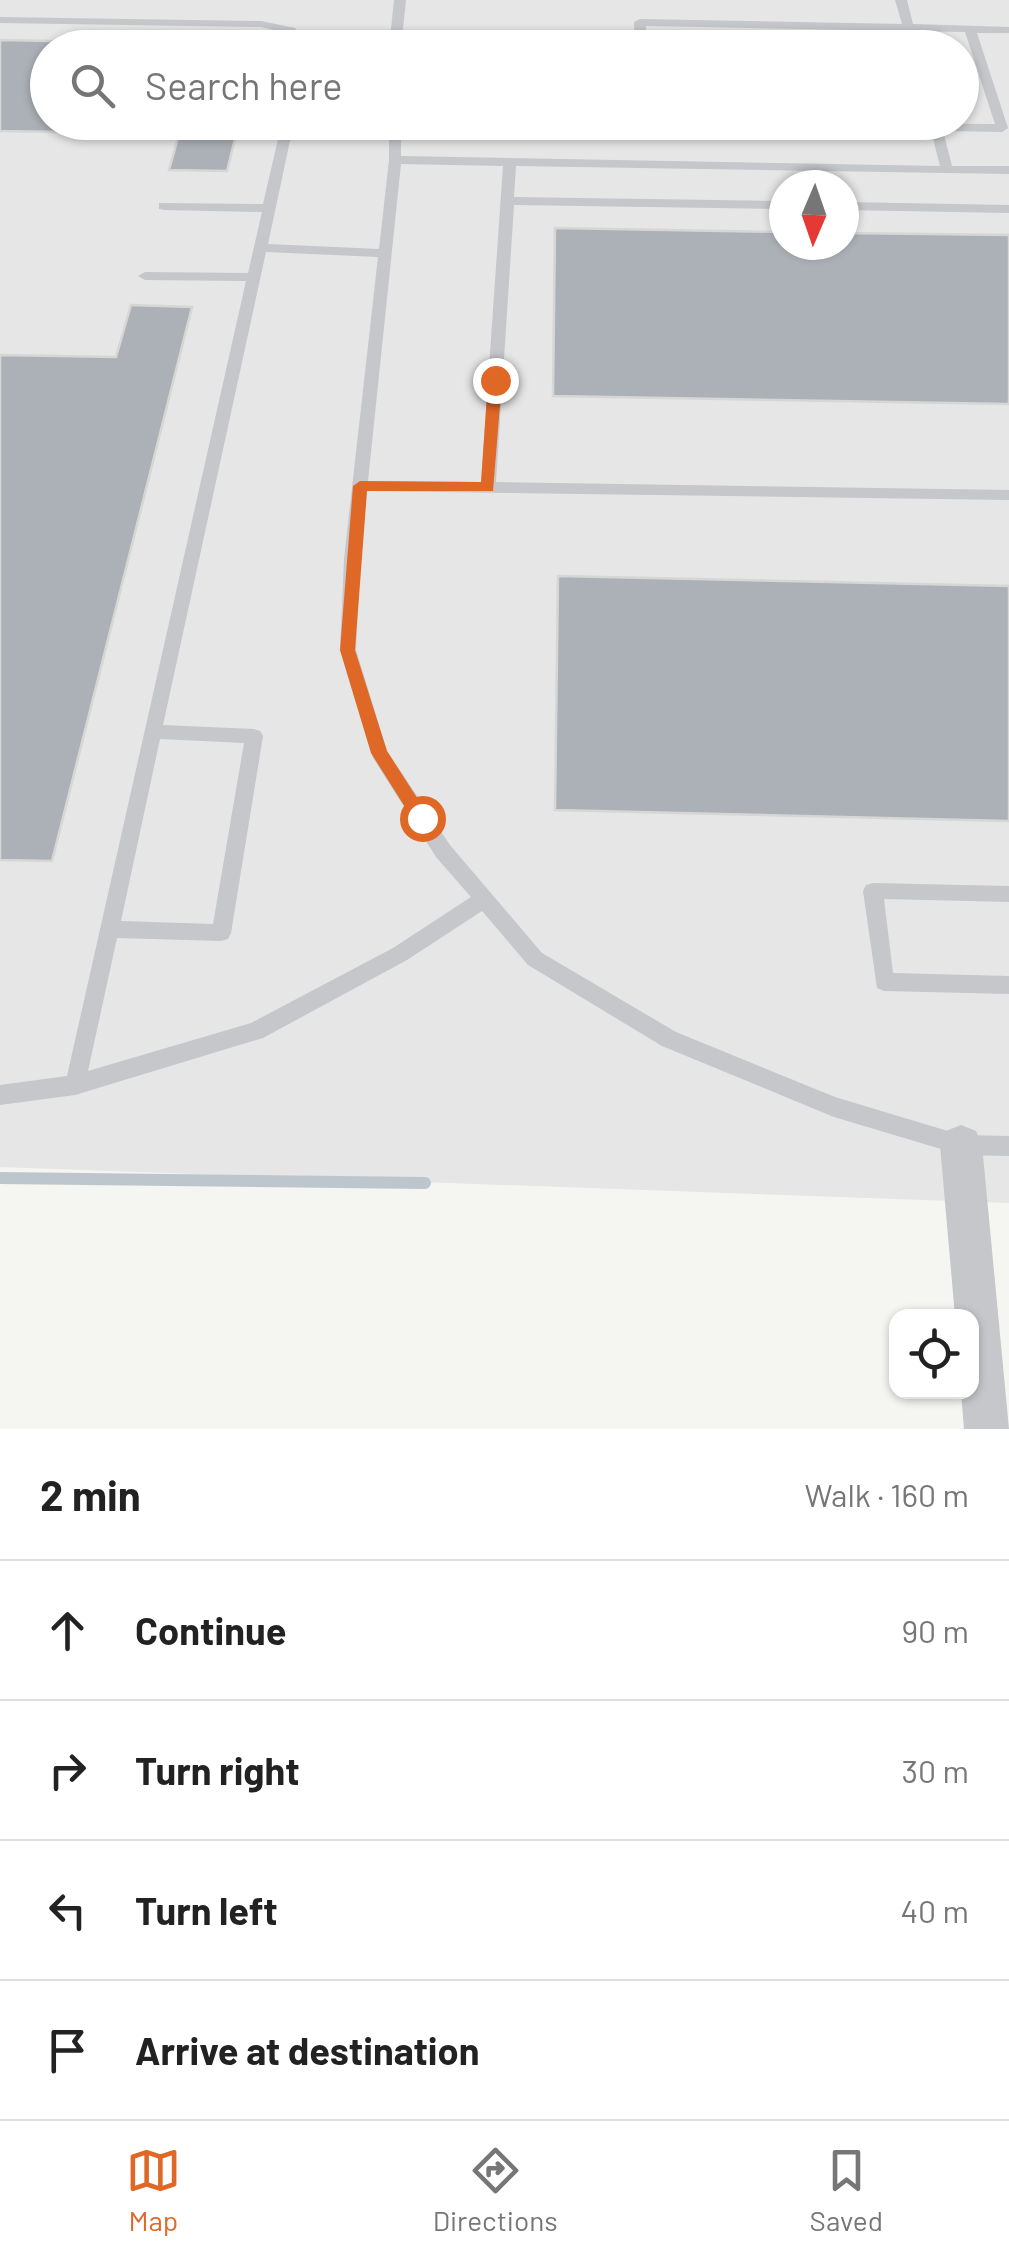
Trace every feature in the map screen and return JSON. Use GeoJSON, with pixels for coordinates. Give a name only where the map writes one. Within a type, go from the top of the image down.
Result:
{"type":"FeatureCollection","features":[{"type":"Feature","properties":{"kind":"street"},"geometry":{"type":"LineString","coordinates":[[961,1144],[988,1429]]}},
{"type":"Feature","properties":{"kind":"lane"},"geometry":{"type":"LineString","coordinates":[[397,30],[400,0]]}},
{"type":"Feature","properties":{"kind":"lane"},"geometry":{"type":"LineString","coordinates":[[901,0],[908,28]]}},
{"type":"Feature","properties":{"kind":"lane"},"geometry":{"type":"LineString","coordinates":[[0,20],[262,24],[291,30]]}},
{"type":"Feature","properties":{"kind":"lane"},"geometry":{"type":"LineString","coordinates":[[640,30],[640,22],[1009,30]]}},
{"type":"Feature","properties":{"kind":"lane"},"geometry":{"type":"LineString","coordinates":[[979,52],[1003,112],[1005,128],[979,127]]}},
{"type":"Feature","properties":{"kind":"lane"},"geometry":{"type":"LineString","coordinates":[[75,1086],[284,140]]}},
{"type":"Feature","properties":{"kind":"lane"},"geometry":{"type":"LineString","coordinates":[[395,140],[360,486],[348,650],[379,753],[443,851],[536,959],[669,1039],[834,1107],[961,1144],[1009,1146]]}},
{"type":"Feature","properties":{"kind":"lane"},"geometry":{"type":"LineString","coordinates":[[939,140],[947,170]]}},
{"type":"Feature","properties":{"kind":"lane"},"geometry":{"type":"LineString","coordinates":[[395,160],[1009,170]]}},
{"type":"Feature","properties":{"kind":"lane"},"geometry":{"type":"LineString","coordinates":[[488,487],[510,162]]}},
{"type":"Feature","properties":{"kind":"lane"},"geometry":{"type":"LineString","coordinates":[[508,200],[769,205]]}},
{"type":"Feature","properties":{"kind":"lane"},"geometry":{"type":"LineString","coordinates":[[164,206],[269,208]]}},
{"type":"Feature","properties":{"kind":"lane"},"geometry":{"type":"LineString","coordinates":[[859,206],[1009,209]]}},
{"type":"Feature","properties":{"kind":"lane"},"geometry":{"type":"LineString","coordinates":[[260,248],[385,253]]}},
{"type":"Feature","properties":{"kind":"lane"},"geometry":{"type":"LineString","coordinates":[[145,276],[254,277]]}},
{"type":"Feature","properties":{"kind":"lane"},"geometry":{"type":"LineString","coordinates":[[360,486],[1009,495]]}},
{"type":"Feature","properties":{"kind":"lane"},"geometry":{"type":"LineString","coordinates":[[109,929],[221,933],[254,736],[153,732]]}},
{"type":"Feature","properties":{"kind":"lane"},"geometry":{"type":"LineString","coordinates":[[1009,894],[873,891],[884,982],[1009,985]]}},
{"type":"Feature","properties":{"kind":"lane"},"geometry":{"type":"LineString","coordinates":[[0,1095],[75,1086],[256,1031],[400,954],[484,900]]}},
{"type":"Feature","properties":{"kind":"shaded area"},"geometry":{"type":"Polygon","coordinates":[[[0,0],[1009,0],[1009,1203],[0,1167],[0,0]]]}},
{"type":"Feature","properties":{"kind":"building"},"geometry":{"type":"Polygon","coordinates":[[[0,40],[30,41],[30,132],[0,131],[0,40]]]}},
{"type":"Feature","properties":{"kind":"building"},"geometry":{"type":"Polygon","coordinates":[[[177,140],[235,140],[227,171],[169,170],[177,140]]]}},
{"type":"Feature","properties":{"kind":"building"},"geometry":{"type":"Polygon","coordinates":[[[555,228],[769,232],[769,260],[859,260],[859,233],[1009,235],[1009,404],[553,396],[555,228]]]}},
{"type":"Feature","properties":{"kind":"building"},"geometry":{"type":"Polygon","coordinates":[[[131,305],[192,307],[52,861],[0,860],[0,355],[116,357],[131,305]]]}},
{"type":"Feature","properties":{"kind":"building"},"geometry":{"type":"Polygon","coordinates":[[[558,576],[1009,586],[1009,821],[555,810],[558,576]]]}},
{"type":"Feature","properties":{"kind":"waterway"},"geometry":{"type":"LineString","coordinates":[[0,1178],[425,1183]]}},
{"type":"Feature","properties":{"kind":"route"},"geometry":{"type":"LineString","coordinates":[[422,818],[379,753],[348,650],[360,486],[488,487],[495,380]]}}]}
